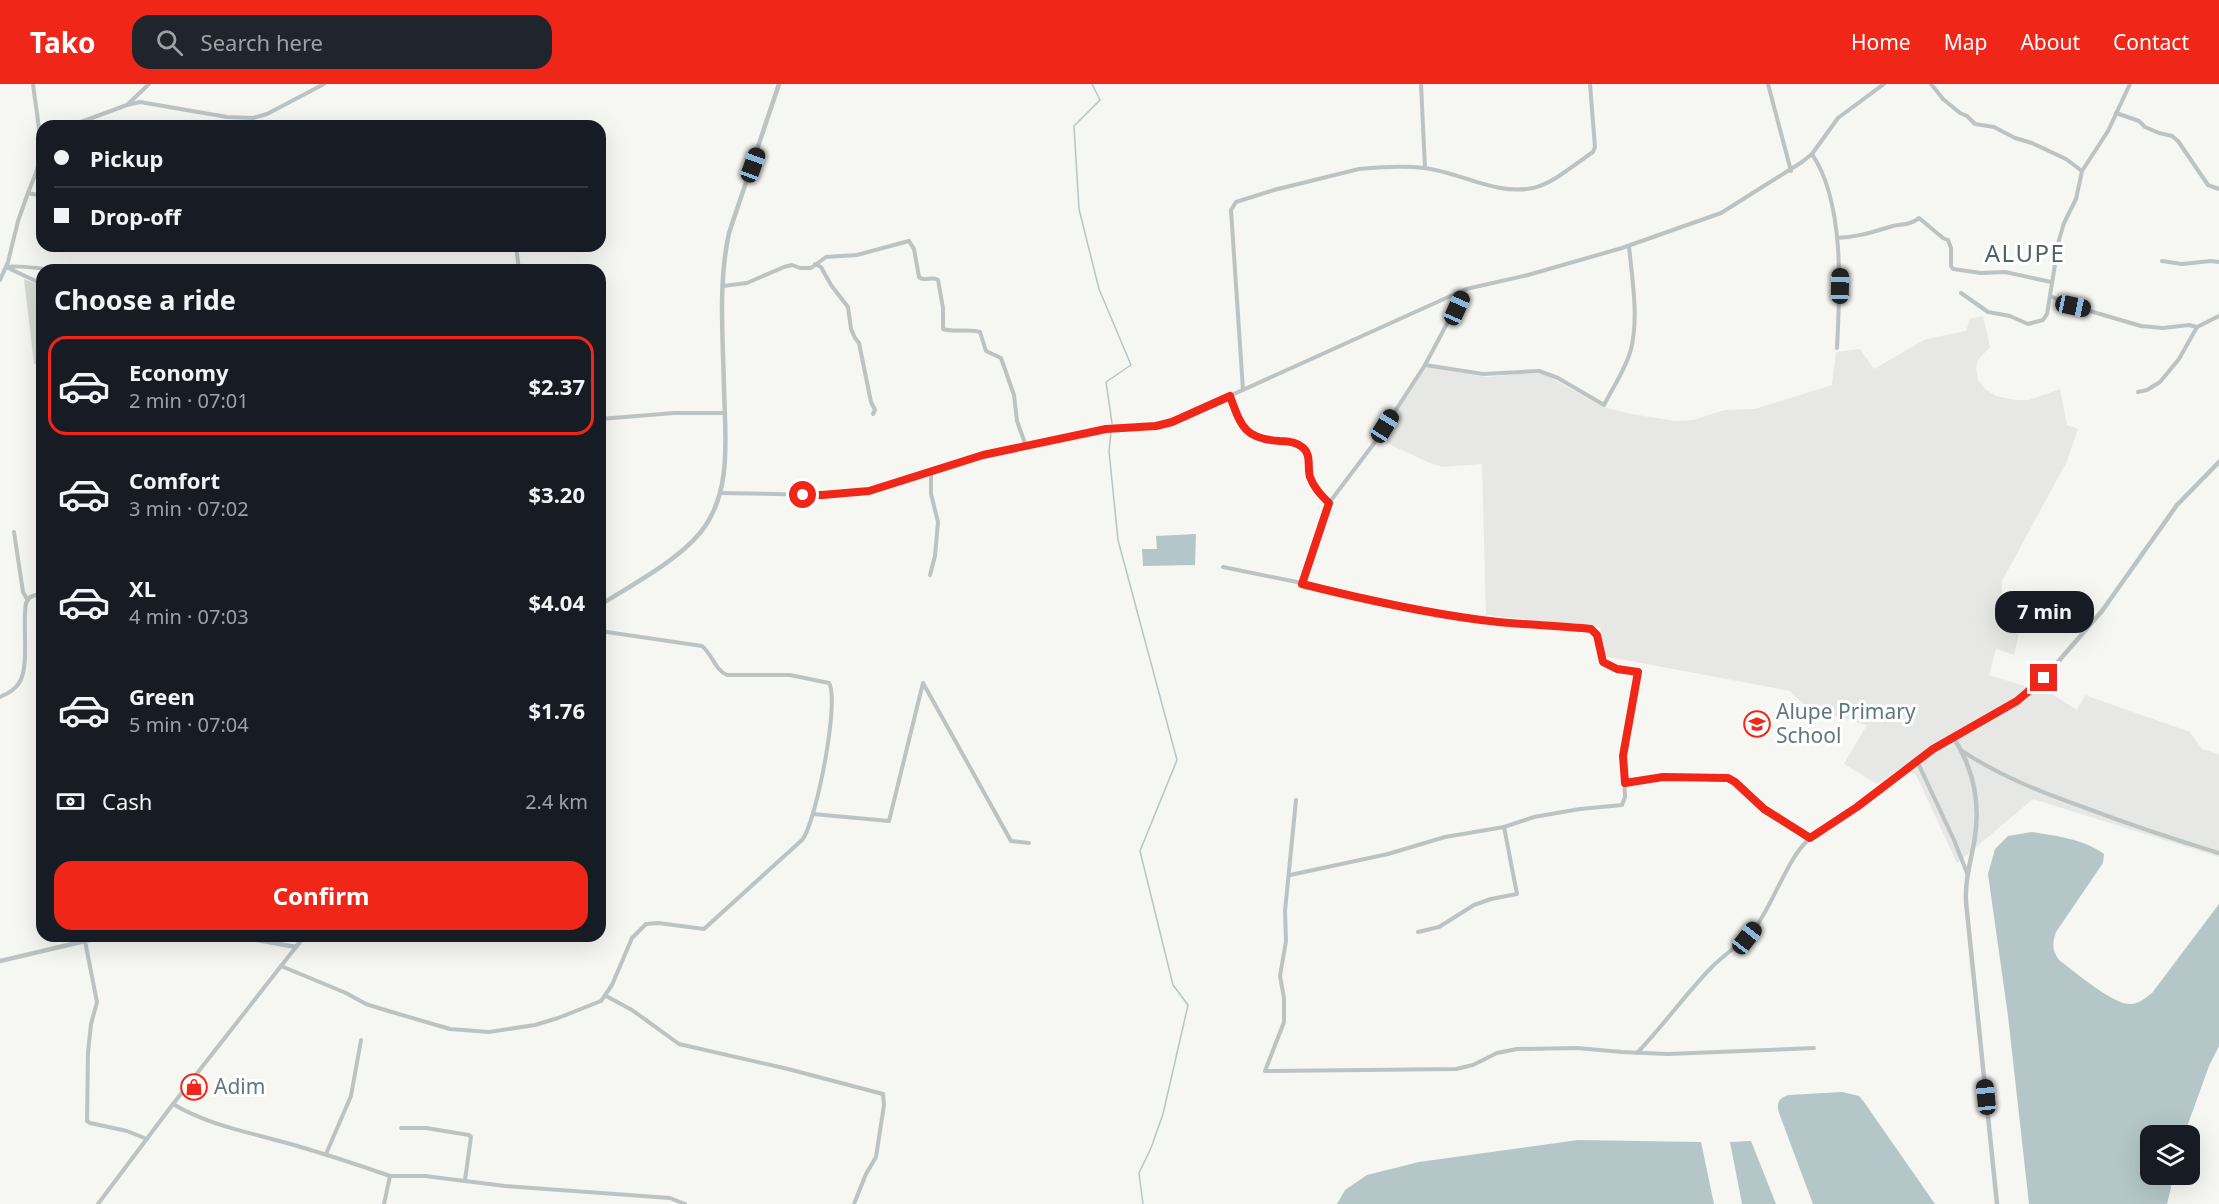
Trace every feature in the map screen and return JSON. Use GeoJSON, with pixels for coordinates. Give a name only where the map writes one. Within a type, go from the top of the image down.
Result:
{"type":"FeatureCollection","features":[{"type":"Feature","properties":{"kind":"street"},"geometry":{"type":"LineString","coordinates":[[33,84],[38,120]]}},
{"type":"Feature","properties":{"kind":"street"},"geometry":{"type":"LineString","coordinates":[[127,105],[149,84]]}},
{"type":"Feature","properties":{"kind":"street"},"geometry":{"type":"LineString","coordinates":[[86,120],[140,102],[227,117],[253,118],[267,114],[324,84]]}},
{"type":"Feature","properties":{"kind":"street"},"geometry":{"type":"LineString","coordinates":[[606,601],[663,564],[693,540],[713,513],[720,493],[726,459],[723,286],[725,251],[778,84]]}},
{"type":"Feature","properties":{"kind":"street"},"geometry":{"type":"LineString","coordinates":[[1421,84],[1425,168]]}},
{"type":"Feature","properties":{"kind":"street"},"geometry":{"type":"LineString","coordinates":[[1243,390],[1233,206],[1236,202],[1359,169],[1425,168],[1508,189],[1535,188],[1593,152],[1595,147],[1590,84]]}},
{"type":"Feature","properties":{"kind":"street"},"geometry":{"type":"LineString","coordinates":[[1768,84],[1791,171]]}},
{"type":"Feature","properties":{"kind":"street"},"geometry":{"type":"LineString","coordinates":[[720,493],[822,495],[860,492],[983,455],[1106,429],[1156,426],[1172,422],[1466,289],[1629,246],[1721,213],[1791,171],[1812,154],[1838,118],[1884,84]]}},
{"type":"Feature","properties":{"kind":"street"},"geometry":{"type":"LineString","coordinates":[[1931,84],[1943,99],[1975,124],[1994,127],[2015,138],[2032,143],[2066,159],[2082,171]]}},
{"type":"Feature","properties":{"kind":"street"},"geometry":{"type":"LineString","coordinates":[[1961,293],[1988,312],[2010,316],[2028,324],[2043,320],[2050,296],[2059,240],[2064,223],[2076,199],[2082,171],[2108,131],[2130,84]]}},
{"type":"Feature","properties":{"kind":"street"},"geometry":{"type":"LineString","coordinates":[[2116,113],[2139,121],[2159,133],[2172,136],[2178,141],[2208,185],[2219,189]]}},
{"type":"Feature","properties":{"kind":"street"},"geometry":{"type":"LineString","coordinates":[[1812,154],[1826,185],[1837,238],[1840,268],[1837,348]]}},
{"type":"Feature","properties":{"kind":"street"},"geometry":{"type":"LineString","coordinates":[[0,280],[36,171]]}},
{"type":"Feature","properties":{"kind":"street"},"geometry":{"type":"LineString","coordinates":[[28,193],[36,195]]}},
{"type":"Feature","properties":{"kind":"street"},"geometry":{"type":"LineString","coordinates":[[1837,238],[1856,237],[1893,226],[1914,223],[1919,218],[1948,240],[1953,269],[1981,273],[2005,272],[2051,282]]}},
{"type":"Feature","properties":{"kind":"street"},"geometry":{"type":"LineString","coordinates":[[723,286],[747,284],[792,265],[811,268],[826,257],[857,255],[909,241],[914,249],[919,276],[925,280],[933,278],[938,280],[943,308],[943,329],[980,332],[986,351],[1002,358],[1014,395],[1017,421],[1026,446]]}},
{"type":"Feature","properties":{"kind":"street"},"geometry":{"type":"LineString","coordinates":[[1425,365],[1484,374],[1539,371],[1558,378],[1605,405],[1626,363],[1633,336],[1629,246]]}},
{"type":"Feature","properties":{"kind":"street"},"geometry":{"type":"LineString","coordinates":[[2163,261],[2182,264],[2219,262]]}},
{"type":"Feature","properties":{"kind":"street"},"geometry":{"type":"LineString","coordinates":[[815,264],[821,267],[848,307],[851,329],[859,343],[871,402],[875,410],[873,414]]}},
{"type":"Feature","properties":{"kind":"street"},"geometry":{"type":"LineString","coordinates":[[6,267],[10,265],[36,269]]}},
{"type":"Feature","properties":{"kind":"street"},"geometry":{"type":"LineString","coordinates":[[6,267],[36,281]]}},
{"type":"Feature","properties":{"kind":"street"},"geometry":{"type":"LineString","coordinates":[[1302,584],[1329,503],[1375,442],[1425,365],[1466,289]]}},
{"type":"Feature","properties":{"kind":"street"},"geometry":{"type":"LineString","coordinates":[[2050,296],[2073,306],[2141,326],[2197,327],[2219,316]]}},
{"type":"Feature","properties":{"kind":"street"},"geometry":{"type":"LineString","coordinates":[[2138,392],[2147,390],[2160,382],[2179,359],[2197,327]]}},
{"type":"Feature","properties":{"kind":"street"},"geometry":{"type":"LineString","coordinates":[[1230,396],[1246,432],[1262,438],[1296,443],[1304,447],[1308,453],[1309,474],[1314,486],[1329,503]]}},
{"type":"Feature","properties":{"kind":"street"},"geometry":{"type":"LineString","coordinates":[[606,419],[674,413],[725,413]]}},
{"type":"Feature","properties":{"kind":"street"},"geometry":{"type":"LineString","coordinates":[[1636,1053],[1658,1032],[1710,969],[1747,938],[1773,901],[1799,850],[1810,838],[1953,737],[2017,701],[2044,678],[2102,611],[2177,505],[2219,462]]}},
{"type":"Feature","properties":{"kind":"street"},"geometry":{"type":"LineString","coordinates":[[930,575],[935,556],[938,522],[931,494],[931,471]]}},
{"type":"Feature","properties":{"kind":"street"},"geometry":{"type":"LineString","coordinates":[[0,697],[21,681],[24,662],[27,599],[23,592],[14,532]]}},
{"type":"Feature","properties":{"kind":"street"},"geometry":{"type":"LineString","coordinates":[[1223,567],[1389,606],[1485,621],[1585,629],[1597,635],[1603,662],[1617,669],[1638,672],[1623,756],[1624,802],[1618,806],[1602,806],[1558,813],[1504,827],[1445,837],[1388,854],[1290,875]]}},
{"type":"Feature","properties":{"kind":"street"},"geometry":{"type":"LineString","coordinates":[[27,599],[36,595]]}},
{"type":"Feature","properties":{"kind":"street"},"geometry":{"type":"LineString","coordinates":[[281,966],[346,993],[366,1004],[459,1031],[489,1032],[535,1025],[596,1004],[606,996],[632,938],[646,924],[704,929],[802,840],[809,830],[829,735],[832,691],[829,683],[790,675],[727,675],[720,672],[702,646],[606,632]]}},
{"type":"Feature","properties":{"kind":"street"},"geometry":{"type":"LineString","coordinates":[[813,814],[889,821],[922,683],[1011,841],[1029,843]]}},
{"type":"Feature","properties":{"kind":"street"},"geometry":{"type":"LineString","coordinates":[[1953,737],[1970,769],[1976,802],[1974,842],[1966,873],[1966,902],[1996,1204]]}},
{"type":"Feature","properties":{"kind":"street"},"geometry":{"type":"LineString","coordinates":[[1962,751],[1994,771],[2038,790],[2145,830],[2219,853]]}},
{"type":"Feature","properties":{"kind":"street"},"geometry":{"type":"LineString","coordinates":[[1917,761],[1954,840],[1966,873]]}},
{"type":"Feature","properties":{"kind":"street"},"geometry":{"type":"LineString","coordinates":[[1625,783],[1663,777],[1728,778],[1764,809],[1810,838]]}},
{"type":"Feature","properties":{"kind":"street"},"geometry":{"type":"LineString","coordinates":[[1296,800],[1285,911],[1286,941],[1280,976],[1284,998],[1284,1023],[1265,1071],[1463,1068],[1497,1053],[1517,1049],[1577,1048],[1636,1053],[1679,1053],[1814,1048]]}},
{"type":"Feature","properties":{"kind":"street"},"geometry":{"type":"LineString","coordinates":[[1418,932],[1439,927],[1474,905],[1517,894],[1504,827]]}},
{"type":"Feature","properties":{"kind":"street"},"geometry":{"type":"LineString","coordinates":[[0,961],[81,942]]}},
{"type":"Feature","properties":{"kind":"street"},"geometry":{"type":"LineString","coordinates":[[85,942],[98,1002],[91,1024],[88,1052],[87,1121],[90,1124],[127,1131],[147,1139]]}},
{"type":"Feature","properties":{"kind":"street"},"geometry":{"type":"LineString","coordinates":[[272,942],[296,946]]}},
{"type":"Feature","properties":{"kind":"street"},"geometry":{"type":"LineString","coordinates":[[98,1204],[299,942]]}},
{"type":"Feature","properties":{"kind":"street"},"geometry":{"type":"LineString","coordinates":[[606,996],[632,1010],[678,1044],[883,1094],[884,1105],[876,1157],[866,1174],[854,1204]]}},
{"type":"Feature","properties":{"kind":"street"},"geometry":{"type":"LineString","coordinates":[[326,1154],[351,1096],[361,1040]]}},
{"type":"Feature","properties":{"kind":"street"},"geometry":{"type":"LineString","coordinates":[[173,1104],[210,1122],[326,1154],[390,1176],[465,1180],[505,1186],[610,1193],[619,1196],[670,1198],[686,1204]]}},
{"type":"Feature","properties":{"kind":"street"},"geometry":{"type":"LineString","coordinates":[[401,1128],[426,1128],[469,1135],[471,1137],[465,1180]]}},
{"type":"Feature","properties":{"kind":"street"},"geometry":{"type":"LineString","coordinates":[[384,1204],[390,1176]]}},
{"type":"Feature","properties":{"kind":"street"},"geometry":{"type":"LineString","coordinates":[[618,1204],[619,1196]]}},
{"type":"Feature","properties":{"kind":"shaded area"},"geometry":{"type":"Polygon","coordinates":[[[24,279],[36,284],[36,364],[34,364],[24,279]]]}},
{"type":"Feature","properties":{"kind":"shaded area"},"geometry":{"type":"Polygon","coordinates":[[[1983,316],[1990,347],[1978,360],[1976,368],[1978,380],[1985,389],[1996,396],[2029,400],[2060,389],[2067,425],[2078,429],[2067,461],[2002,581],[2001,629],[2019,634],[2014,655],[1996,649],[1989,675],[2028,687],[2041,687],[2077,710],[2085,695],[2190,732],[2202,749],[2219,754],[2219,857],[2033,799],[1957,863],[1916,775],[1902,767],[1877,784],[1844,764],[1867,725],[1809,709],[1790,691],[1604,656],[1600,638],[1601,628],[1486,615],[1482,464],[1442,467],[1378,439],[1425,367],[1486,377],[1544,374],[1603,407],[1676,421],[1693,420],[1724,410],[1755,409],[1832,385],[1836,352],[1860,349],[1874,369],[1926,339],[1966,331],[1970,319],[1983,316]]]}},
{"type":"Feature","properties":{"kind":"shaded area"},"geometry":{"type":"Polygon","coordinates":[[[1196,534],[1195,565],[1143,566],[1142,549],[1157,549],[1156,536],[1196,534]]]}},
{"type":"Feature","properties":{"kind":"shaded area"},"geometry":{"type":"Polygon","coordinates":[[[2032,832],[2060,837],[2088,845],[2104,854],[2103,863],[2056,932],[2053,947],[2059,960],[2094,987],[2124,1003],[2138,1003],[2152,993],[2219,904],[2219,1046],[2209,1066],[2188,1125],[2140,1125],[2140,1185],[2172,1185],[2167,1204],[2029,1204],[2008,1016],[1988,874],[1995,849],[2008,836],[2032,832]]]}},
{"type":"Feature","properties":{"kind":"shaded area"},"geometry":{"type":"Polygon","coordinates":[[[1842,1092],[1859,1096],[1864,1102],[1935,1204],[1813,1204],[1779,1113],[1778,1103],[1789,1095],[1842,1092]]]}},
{"type":"Feature","properties":{"kind":"shaded area"},"geometry":{"type":"Polygon","coordinates":[[[1578,1140],[1701,1142],[1714,1204],[1337,1204],[1345,1190],[1367,1175],[1419,1162],[1578,1140]]]}},
{"type":"Feature","properties":{"kind":"shaded area"},"geometry":{"type":"Polygon","coordinates":[[[1751,1141],[1776,1204],[1742,1204],[1730,1142],[1751,1141]]]}},
{"type":"Feature","properties":{"kind":"waterway"},"geometry":{"type":"LineString","coordinates":[[1092,84],[1100,100],[1074,126],[1079,209],[1099,289],[1131,365],[1106,382],[1112,423]]}},
{"type":"Feature","properties":{"kind":"waterway"},"geometry":{"type":"LineString","coordinates":[[1111,432],[1109,451],[1118,540],[1177,760],[1140,851],[1173,985],[1188,1005],[1163,1114],[1139,1173],[1143,1204]]}},
{"type":"Feature","properties":{"kind":"place","name":"Alupe Primary School"},"geometry":{"type":"Point","coordinates":[1757,724]}},
{"type":"Feature","properties":{"kind":"place","name":"Adim"},"geometry":{"type":"Point","coordinates":[194,1087]}},
{"type":"Feature","properties":{"kind":"district","name":"ALUPE"},"geometry":{"type":"Point","coordinates":[2025,254]}},
{"type":"Feature","properties":{"kind":"route"},"geometry":{"type":"LineString","coordinates":[[803,495],[869,491],[983,455],[1106,429],[1156,426],[1172,422],[1230,396],[1246,432],[1254,436],[1274,441],[1288,441],[1304,447],[1308,453],[1309,474],[1314,486],[1329,503],[1302,584],[1389,606],[1442,615],[1485,621],[1591,629],[1597,635],[1603,662],[1609,667],[1638,672],[1623,756],[1625,783],[1663,777],[1728,778],[1764,809],[1810,838],[1857,807],[1933,749],[2017,701],[2044,678]]}}]}
